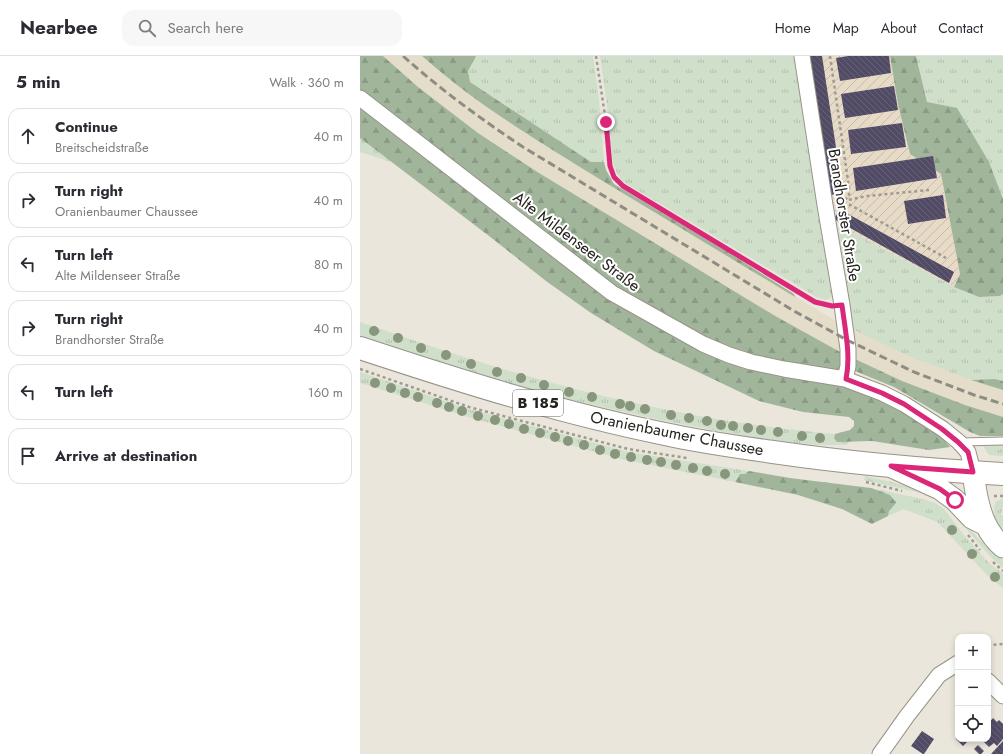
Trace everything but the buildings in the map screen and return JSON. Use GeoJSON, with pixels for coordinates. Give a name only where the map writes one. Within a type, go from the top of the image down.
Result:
{"type":"FeatureCollection","features":[{"type":"Feature","properties":{"kind":"main road","name":"Oranienbaumer Chaussee"},"geometry":{"type":"LineString","coordinates":[[360,348],[447,377],[556,408],[666,434],[812,458],[891,466],[1003,474]]}},
{"type":"Feature","properties":{"kind":"street","name":"Brandhorster Straße"},"geometry":{"type":"LineString","coordinates":[[802,56],[848,349],[846,379]]}},
{"type":"Feature","properties":{"kind":"street","name":"Alte Mildenseer Straße"},"geometry":{"type":"LineString","coordinates":[[360,98],[612,293],[703,344],[729,355],[751,362],[784,369],[846,379],[882,393],[904,404],[942,429],[958,442],[968,452],[973,472]]}},
{"type":"Feature","properties":{"kind":"street"},"geometry":{"type":"LineString","coordinates":[[891,466],[940,489],[955,500],[972,518],[986,525]]}},
{"type":"Feature","properties":{"kind":"street"},"geometry":{"type":"LineString","coordinates":[[973,472],[974,485],[986,525],[1003,547]]}},
{"type":"Feature","properties":{"kind":"street"},"geometry":{"type":"LineString","coordinates":[[880,754],[939,675],[955,665]]}},
{"type":"Feature","properties":{"kind":"street"},"geometry":{"type":"LineString","coordinates":[[991,684],[1003,696]]}},
{"type":"Feature","properties":{"kind":"lane"},"geometry":{"type":"LineString","coordinates":[[958,442],[1003,441]]}},
{"type":"Feature","properties":{"kind":"path"},"geometry":{"type":"LineString","coordinates":[[596,56],[606,122],[610,166],[614,177],[623,186],[815,302],[832,306],[842,305]]}},
{"type":"Feature","properties":{"kind":"path"},"geometry":{"type":"LineString","coordinates":[[830,56],[849,188],[849,196],[843,201]]}},
{"type":"Feature","properties":{"kind":"path"},"geometry":{"type":"LineString","coordinates":[[843,201],[867,196],[929,190]]}},
{"type":"Feature","properties":{"kind":"path"},"geometry":{"type":"LineString","coordinates":[[843,201],[946,258]]}},
{"type":"Feature","properties":{"kind":"path"},"geometry":{"type":"LineString","coordinates":[[991,646],[1003,644]]}},
{"type":"Feature","properties":{"kind":"shaded area"},"geometry":{"type":"Polygon","coordinates":[[[383,56],[422,56],[441,73],[501,117],[563,157],[836,321],[908,356],[971,380],[1003,390],[1003,417],[965,405],[902,381],[842,353],[777,317],[539,173],[478,133],[418,87],[383,56]]]}},
{"type":"Feature","properties":{"kind":"shaded area"},"geometry":{"type":"Polygon","coordinates":[[[809,56],[890,56],[898,104],[910,154],[941,174],[960,274],[954,287],[833,222],[809,56]]]}},
{"type":"Feature","properties":{"kind":"green space"},"geometry":{"type":"Polygon","coordinates":[[[360,56],[383,56],[418,87],[478,133],[539,173],[777,317],[842,353],[843,365],[836,371],[796,376],[859,391],[893,405],[941,436],[950,447],[929,450],[872,441],[837,442],[834,438],[835,434],[850,430],[854,426],[854,421],[849,417],[803,412],[759,401],[654,351],[591,313],[546,281],[360,138],[360,56]]]}},
{"type":"Feature","properties":{"kind":"green space"},"geometry":{"type":"Polygon","coordinates":[[[422,56],[476,56],[468,71],[470,82],[591,162],[604,162],[606,170],[614,184],[726,251],[794,294],[795,297],[511,124],[443,74],[422,56]]]}},
{"type":"Feature","properties":{"kind":"green space"},"geometry":{"type":"Polygon","coordinates":[[[476,56],[593,56],[599,99],[604,162],[591,162],[470,82],[468,71],[476,56]]]}},
{"type":"Feature","properties":{"kind":"green space"},"geometry":{"type":"Polygon","coordinates":[[[600,56],[797,56],[833,295],[827,300],[818,298],[622,181],[613,164],[600,56]]]}},
{"type":"Feature","properties":{"kind":"green space"},"geometry":{"type":"Polygon","coordinates":[[[890,56],[916,56],[927,102],[957,108],[989,162],[1003,199],[1003,294],[1000,296],[979,297],[954,287],[960,274],[941,174],[910,154],[898,104],[890,56]]]}},
{"type":"Feature","properties":{"kind":"green space"},"geometry":{"type":"Polygon","coordinates":[[[916,56],[1003,56],[1003,199],[989,162],[927,102],[916,56]]]}},
{"type":"Feature","properties":{"kind":"green space"},"geometry":{"type":"Polygon","coordinates":[[[360,138],[391,162],[360,152],[360,138]]]}},
{"type":"Feature","properties":{"kind":"green space"},"geometry":{"type":"Polygon","coordinates":[[[833,222],[954,287],[979,297],[1000,296],[1003,294],[1003,381],[995,379],[971,380],[908,356],[850,328],[833,222]]]}},
{"type":"Feature","properties":{"kind":"green space"},"geometry":{"type":"Polygon","coordinates":[[[360,322],[483,363],[600,395],[717,419],[835,434],[834,438],[847,442],[851,441],[846,445],[816,445],[733,434],[651,418],[559,397],[454,367],[360,336],[360,322]]]}},
{"type":"Feature","properties":{"kind":"green space"},"geometry":{"type":"Polygon","coordinates":[[[855,359],[902,381],[965,405],[1003,417],[1003,436],[980,436],[970,432],[894,387],[855,371],[855,359]]]}},
{"type":"Feature","properties":{"kind":"green space"},"geometry":{"type":"Polygon","coordinates":[[[360,372],[469,409],[629,452],[749,471],[745,474],[740,474],[735,482],[625,460],[468,417],[360,383],[360,372]]]}},
{"type":"Feature","properties":{"kind":"green space"},"geometry":{"type":"Polygon","coordinates":[[[995,379],[1003,381],[1003,390],[971,380],[995,379]]]}},
{"type":"Feature","properties":{"kind":"green space"},"geometry":{"type":"Polygon","coordinates":[[[987,444],[1003,444],[1003,456],[989,455],[983,446],[987,444]]]}},
{"type":"Feature","properties":{"kind":"green space"},"geometry":{"type":"Polygon","coordinates":[[[749,471],[790,478],[871,488],[890,495],[896,503],[889,511],[888,516],[872,524],[842,509],[798,495],[735,482],[740,474],[745,474],[749,471]]]}},
{"type":"Feature","properties":{"kind":"green space"},"geometry":{"type":"Polygon","coordinates":[[[865,476],[922,489],[935,498],[926,494],[864,480],[865,476]]]}},
{"type":"Feature","properties":{"kind":"green space"},"geometry":{"type":"Polygon","coordinates":[[[871,488],[923,499],[935,503],[944,509],[964,535],[988,562],[1003,574],[1003,588],[988,576],[937,522],[904,509],[888,516],[890,495],[871,488]]]}},
{"type":"Feature","properties":{"kind":"green space"},"geometry":{"type":"Polygon","coordinates":[[[1003,499],[1001,514],[1003,516],[1003,532],[996,521],[994,509],[996,501],[1003,499]]]}},
{"type":"Feature","properties":{"kind":"green space"},"geometry":{"type":"Polygon","coordinates":[[[954,508],[977,537],[1003,560],[1003,568],[982,548],[952,510],[954,508]]]}},
{"type":"Feature","properties":{"kind":"railway"},"geometry":{"type":"LineString","coordinates":[[403,56],[462,104],[523,147],[794,311],[847,340],[914,372],[974,395],[1003,404]]}},
{"type":"Feature","properties":{"kind":"route"},"geometry":{"type":"LineString","coordinates":[[606,122],[610,166],[614,177],[623,186],[815,302],[832,306],[842,305],[848,349],[846,379],[882,393],[904,404],[942,429],[968,452],[973,472],[891,466],[929,483],[955,500]]}}]}
